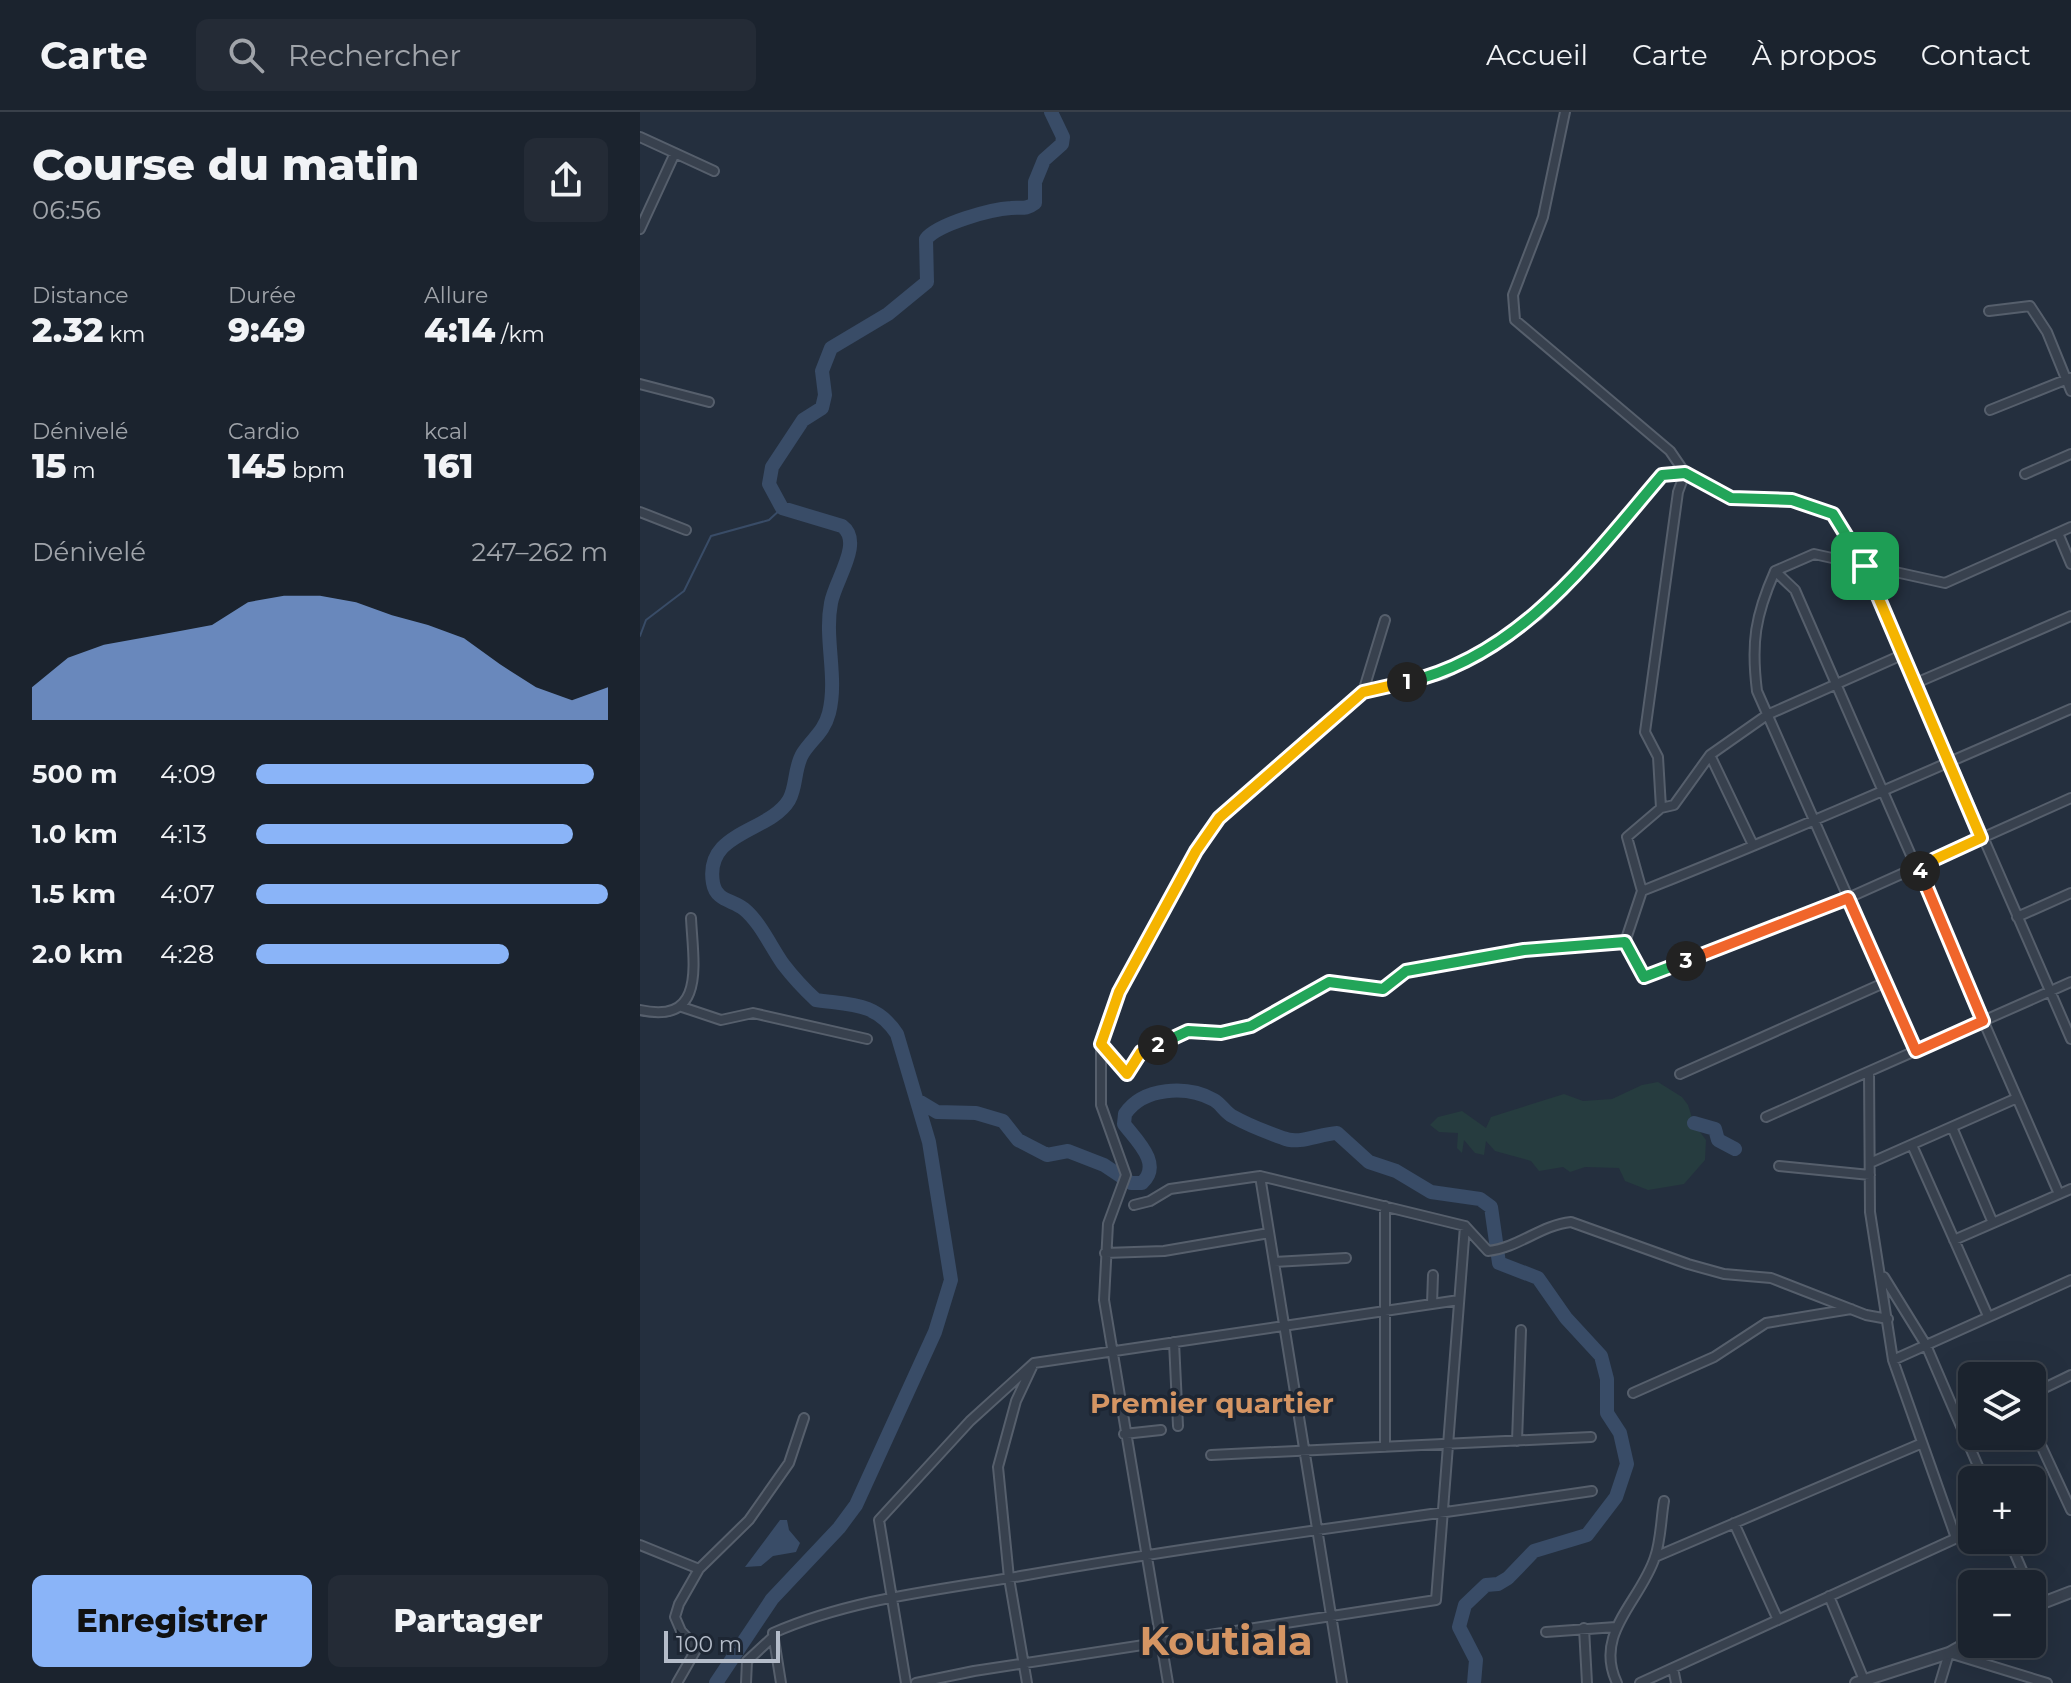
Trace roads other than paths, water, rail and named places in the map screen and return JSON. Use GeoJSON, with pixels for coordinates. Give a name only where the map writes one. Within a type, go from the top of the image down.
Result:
{"type":"FeatureCollection","features":[{"type":"Feature","properties":{"kind":"street"},"geometry":{"type":"LineString","coordinates":[[1565,112],[1543,217],[1513,295],[1515,320],[1670,451],[1685,473],[1731,498],[1792,500],[1833,514],[1865,566],[1948,763],[2071,1039]]}},
{"type":"Feature","properties":{"kind":"street"},"geometry":{"type":"LineString","coordinates":[[640,137],[714,171]]}},
{"type":"Feature","properties":{"kind":"street"},"geometry":{"type":"LineString","coordinates":[[640,229],[675,153]]}},
{"type":"Feature","properties":{"kind":"street"},"geometry":{"type":"LineString","coordinates":[[1989,311],[2030,306],[2047,332],[2071,391]]}},
{"type":"Feature","properties":{"kind":"street"},"geometry":{"type":"LineString","coordinates":[[1990,410],[2068,379]]}},
{"type":"Feature","properties":{"kind":"street"},"geometry":{"type":"LineString","coordinates":[[640,384],[709,402]]}},
{"type":"Feature","properties":{"kind":"street"},"geometry":{"type":"LineString","coordinates":[[2025,474],[2071,454]]}},
{"type":"Feature","properties":{"kind":"street"},"geometry":{"type":"LineString","coordinates":[[1168,1683],[1104,1300],[1108,1224],[1125,1180],[1101,1105],[1101,1044],[1119,992],[1196,851],[1219,818],[1363,692],[1444,674],[1538,615],[1563,591],[1662,475],[1685,473]]}},
{"type":"Feature","properties":{"kind":"street"},"geometry":{"type":"LineString","coordinates":[[1661,808],[1658,757],[1645,732],[1678,492],[1685,473]]}},
{"type":"Feature","properties":{"kind":"street"},"geometry":{"type":"LineString","coordinates":[[640,512],[686,530]]}},
{"type":"Feature","properties":{"kind":"street"},"geometry":{"type":"LineString","coordinates":[[1916,1051],[1757,691],[1751,648],[1764,596],[1775,571],[1814,554],[1945,583],[2071,527]]}},
{"type":"Feature","properties":{"kind":"street"},"geometry":{"type":"LineString","coordinates":[[2058,533],[2071,564]]}},
{"type":"Feature","properties":{"kind":"street"},"geometry":{"type":"LineString","coordinates":[[1775,571],[1795,590],[2059,1194]]}},
{"type":"Feature","properties":{"kind":"street"},"geometry":{"type":"LineString","coordinates":[[1916,683],[2071,616]]}},
{"type":"Feature","properties":{"kind":"street"},"geometry":{"type":"LineString","coordinates":[[1363,692],[1385,620]]}},
{"type":"Feature","properties":{"kind":"street"},"geometry":{"type":"LineString","coordinates":[[1904,654],[1767,715],[1710,755],[1674,805],[1661,808],[1627,837],[1642,891],[1625,942],[1644,977],[1848,898],[2071,798]]}},
{"type":"Feature","properties":{"kind":"street"},"geometry":{"type":"LineString","coordinates":[[1642,891],[2071,709]]}},
{"type":"Feature","properties":{"kind":"street"},"geometry":{"type":"LineString","coordinates":[[1710,755],[1753,845]]}},
{"type":"Feature","properties":{"kind":"street"},"geometry":{"type":"LineString","coordinates":[[2017,917],[2071,893]]}},
{"type":"Feature","properties":{"kind":"street"},"geometry":{"type":"LineString","coordinates":[[682,1007],[688,998],[694,968],[691,918]]}},
{"type":"Feature","properties":{"kind":"street"},"geometry":{"type":"LineString","coordinates":[[1101,1044],[1127,1074],[1141,1052],[1188,1031],[1221,1033],[1251,1026],[1329,982],[1383,989],[1406,971],[1524,950],[1625,942]]}},
{"type":"Feature","properties":{"kind":"street"},"geometry":{"type":"LineString","coordinates":[[1680,1074],[1886,982]]}},
{"type":"Feature","properties":{"kind":"street"},"geometry":{"type":"LineString","coordinates":[[1766,1117],[2071,982]]}},
{"type":"Feature","properties":{"kind":"street"},"geometry":{"type":"LineString","coordinates":[[640,1010],[656,1013],[682,1007],[721,1020],[753,1013],[867,1039]]}},
{"type":"Feature","properties":{"kind":"street"},"geometry":{"type":"LineString","coordinates":[[1640,1683],[1956,1538],[1920,1444],[1893,1360],[1883,1275],[1870,1212],[1869,1072]]}},
{"type":"Feature","properties":{"kind":"street"},"geometry":{"type":"LineString","coordinates":[[1870,1163],[2017,1098]]}},
{"type":"Feature","properties":{"kind":"street"},"geometry":{"type":"LineString","coordinates":[[1952,1127],[1993,1223]]}},
{"type":"Feature","properties":{"kind":"street"},"geometry":{"type":"LineString","coordinates":[[1912,1145],[1988,1316]]}},
{"type":"Feature","properties":{"kind":"street"},"geometry":{"type":"LineString","coordinates":[[1779,1166],[1870,1175]]}},
{"type":"Feature","properties":{"kind":"street"},"geometry":{"type":"LineString","coordinates":[[1134,1205],[1170,1189],[1260,1176],[1465,1226],[1488,1251],[1500,1250],[1556,1223],[1571,1222],[1700,1267],[1724,1274],[1771,1278],[1852,1309],[1888,1319]]}},
{"type":"Feature","properties":{"kind":"street"},"geometry":{"type":"LineString","coordinates":[[1260,1176],[1342,1683]]}},
{"type":"Feature","properties":{"kind":"street"},"geometry":{"type":"LineString","coordinates":[[1954,1240],[2071,1189]]}},
{"type":"Feature","properties":{"kind":"street"},"geometry":{"type":"LineString","coordinates":[[1385,1206],[1385,1447]]}},
{"type":"Feature","properties":{"kind":"street"},"geometry":{"type":"LineString","coordinates":[[916,1683],[1024,1663],[1436,1600],[1465,1226]]}},
{"type":"Feature","properties":{"kind":"street"},"geometry":{"type":"LineString","coordinates":[[1105,1253],[1164,1251],[1269,1233]]}},
{"type":"Feature","properties":{"kind":"street"},"geometry":{"type":"LineString","coordinates":[[1274,1262],[1346,1258]]}},
{"type":"Feature","properties":{"kind":"street"},"geometry":{"type":"LineString","coordinates":[[1432,1304],[1433,1275]]}},
{"type":"Feature","properties":{"kind":"street"},"geometry":{"type":"LineString","coordinates":[[1883,1275],[1926,1345],[1958,1418]]}},
{"type":"Feature","properties":{"kind":"street"},"geometry":{"type":"LineString","coordinates":[[1893,1360],[2071,1280]]}},
{"type":"Feature","properties":{"kind":"street"},"geometry":{"type":"LineString","coordinates":[[906,1683],[879,1520],[970,1421],[1034,1363],[1459,1300]]}},
{"type":"Feature","properties":{"kind":"street"},"geometry":{"type":"LineString","coordinates":[[1633,1393],[1714,1357],[1766,1323],[1852,1309]]}},
{"type":"Feature","properties":{"kind":"street"},"geometry":{"type":"LineString","coordinates":[[1517,1441],[1521,1330]]}},
{"type":"Feature","properties":{"kind":"street"},"geometry":{"type":"LineString","coordinates":[[1174,1342],[1178,1426]]}},
{"type":"Feature","properties":{"kind":"street"},"geometry":{"type":"LineString","coordinates":[[1027,1683],[1009,1578],[998,1467],[1016,1401],[1034,1363]]}},
{"type":"Feature","properties":{"kind":"street"},"geometry":{"type":"LineString","coordinates":[[2046,1387],[2071,1375]]}},
{"type":"Feature","properties":{"kind":"street"},"geometry":{"type":"LineString","coordinates":[[677,1683],[697,1648],[681,1631],[675,1617],[676,1610],[699,1569],[749,1520],[789,1463],[804,1418]]}},
{"type":"Feature","properties":{"kind":"street"},"geometry":{"type":"LineString","coordinates":[[1124,1434],[1161,1430]]}},
{"type":"Feature","properties":{"kind":"street"},"geometry":{"type":"LineString","coordinates":[[1211,1455],[1591,1437]]}},
{"type":"Feature","properties":{"kind":"street"},"geometry":{"type":"LineString","coordinates":[[1655,1557],[1920,1444]]}},
{"type":"Feature","properties":{"kind":"street"},"geometry":{"type":"LineString","coordinates":[[2045,1450],[2068,1493],[2071,1510]]}},
{"type":"Feature","properties":{"kind":"street"},"geometry":{"type":"LineString","coordinates":[[746,1683],[747,1661],[774,1636],[773,1633],[812,1616],[891,1597],[1146,1554],[1592,1491]]}},
{"type":"Feature","properties":{"kind":"street"},"geometry":{"type":"LineString","coordinates":[[1617,1683],[1611,1669],[1610,1641],[1655,1557],[1664,1501]]}},
{"type":"Feature","properties":{"kind":"street"},"geometry":{"type":"LineString","coordinates":[[1734,1523],[1778,1620]]}},
{"type":"Feature","properties":{"kind":"street"},"geometry":{"type":"LineString","coordinates":[[640,1545],[699,1569]]}},
{"type":"Feature","properties":{"kind":"street"},"geometry":{"type":"LineString","coordinates":[[2046,1601],[2071,1592]]}},
{"type":"Feature","properties":{"kind":"street"},"geometry":{"type":"LineString","coordinates":[[1829,1596],[1860,1681],[1958,1648]]}},
{"type":"Feature","properties":{"kind":"street"},"geometry":{"type":"LineString","coordinates":[[1546,1632],[1616,1627]]}},
{"type":"Feature","properties":{"kind":"street"},"geometry":{"type":"LineString","coordinates":[[1584,1628],[1587,1683]]}},
{"type":"Feature","properties":{"kind":"street"},"geometry":{"type":"LineString","coordinates":[[774,1636],[781,1683]]}},
{"type":"Feature","properties":{"kind":"street"},"geometry":{"type":"LineString","coordinates":[[1940,1683],[1949,1653]]}},
{"type":"Feature","properties":{"kind":"street"},"geometry":{"type":"LineString","coordinates":[[1949,1653],[2047,1683]]}},
{"type":"Feature","properties":{"kind":"street"},"geometry":{"type":"LineString","coordinates":[[1673,1668],[1676,1683]]}},
{"type":"Feature","properties":{"kind":"water"},"geometry":{"type":"Polygon","coordinates":[[[780,1520],[787,1520],[789,1530],[800,1543],[796,1552],[773,1556],[761,1566],[745,1567],[780,1520]]]}},
{"type":"Feature","properties":{"kind":"waterway"},"geometry":{"type":"LineString","coordinates":[[716,1683],[772,1599],[839,1528],[856,1505],[935,1332],[951,1280],[929,1142],[897,1034],[871,1010],[816,1000],[783,964],[750,914],[721,897],[713,883],[713,866],[718,853],[740,834],[780,811],[789,800],[800,758],[824,725],[831,699],[829,617],[849,551],[848,533],[842,526],[782,508],[769,484],[772,467],[803,420],[822,408],[825,395],[822,371],[831,348],[888,314],[927,282],[926,239],[942,228],[978,214],[1035,203],[1035,182],[1044,160],[1062,144],[1063,137],[1051,112]]}},
{"type":"Feature","properties":{"kind":"waterway"},"geometry":{"type":"LineString","coordinates":[[640,636],[646,620],[684,591],[711,536],[769,520],[782,508]]}},
{"type":"Feature","properties":{"kind":"waterway"},"geometry":{"type":"LineString","coordinates":[[917,1100],[937,1112],[976,1113],[1003,1121],[1018,1140],[1047,1155],[1068,1151],[1104,1165],[1131,1183],[1142,1183],[1148,1176],[1149,1160],[1124,1124],[1125,1114],[1143,1098],[1154,1094],[1191,1092],[1214,1100],[1244,1122],[1289,1140],[1337,1133],[1369,1162],[1396,1171],[1431,1192],[1480,1199],[1491,1207],[1499,1263],[1538,1278],[1566,1318],[1601,1356],[1607,1379],[1607,1413],[1620,1433],[1627,1464],[1616,1497],[1587,1535],[1534,1551],[1508,1578],[1498,1584],[1486,1585],[1465,1605],[1459,1627],[1476,1660],[1474,1683]]}},
{"type":"Feature","properties":{"kind":"waterway"},"geometry":{"type":"LineString","coordinates":[[1694,1123],[1715,1129],[1718,1140],[1735,1149]]}},
{"type":"Feature","properties":{"kind":"district","name":"Premier quartier"},"geometry":{"type":"Point","coordinates":[1212,1403]}},
{"type":"Feature","properties":{"kind":"district","name":"Koutiala"},"geometry":{"type":"Point","coordinates":[1226,1641]}}]}
